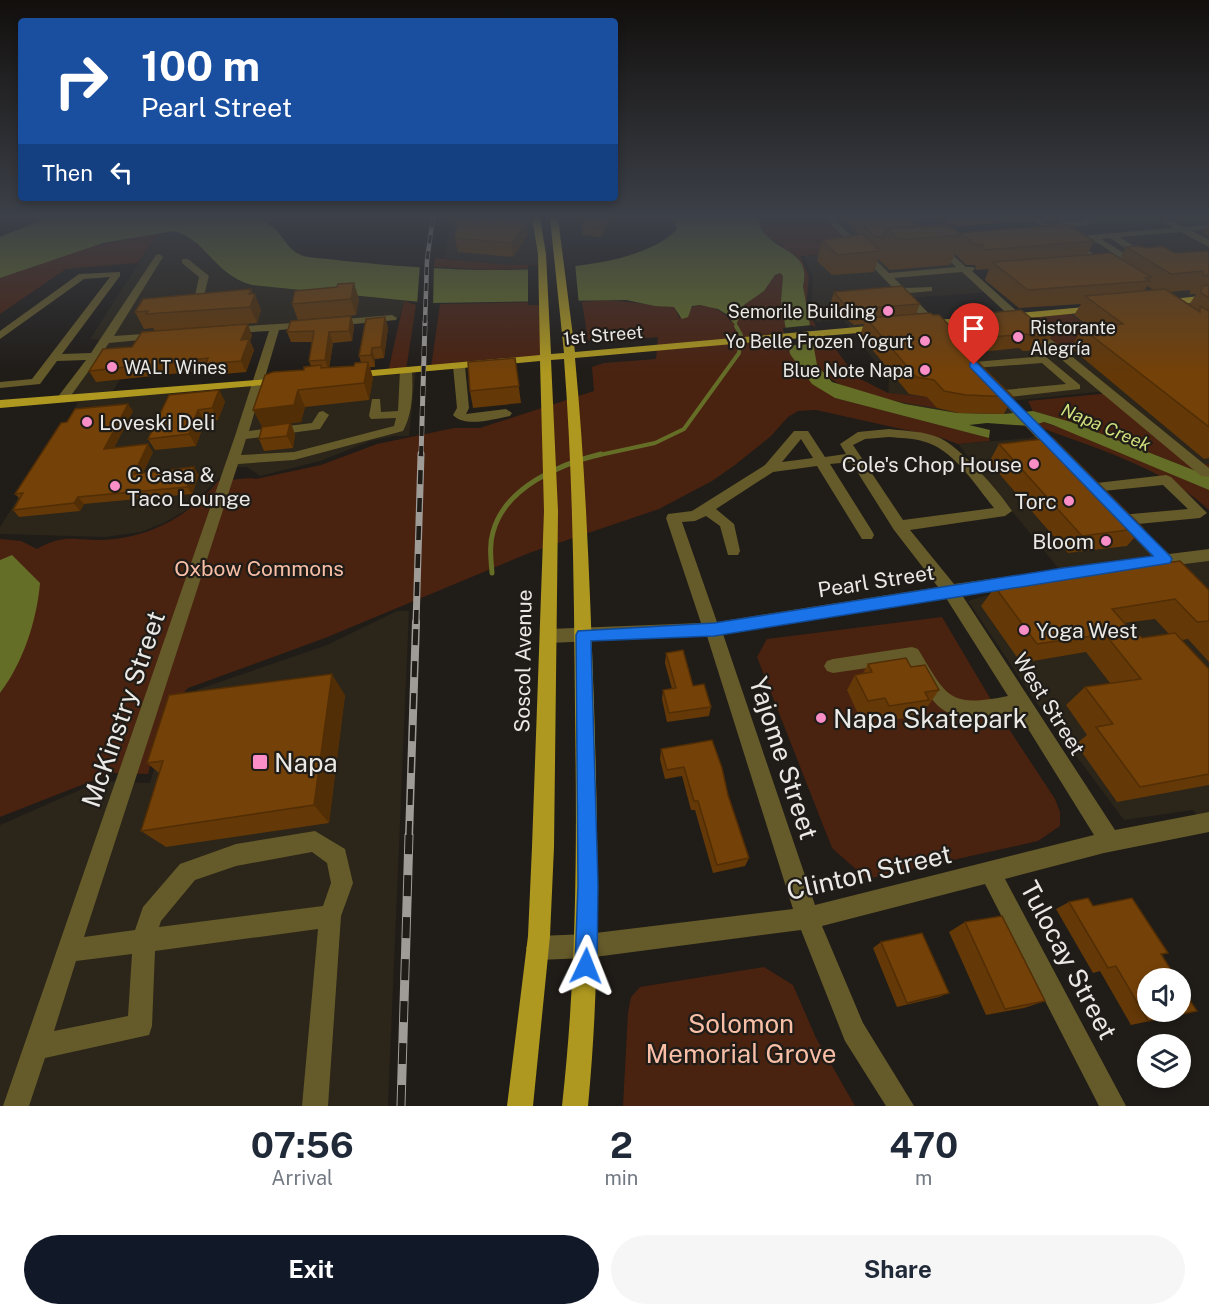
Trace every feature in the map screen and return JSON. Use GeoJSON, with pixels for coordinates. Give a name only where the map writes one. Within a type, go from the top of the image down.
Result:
{"type":"FeatureCollection","features":[{"type":"Feature","properties":{"kind":"main road","name":"Soscol Avenue"},"geometry":{"type":"LineString","coordinates":[[520,1106],[538,948],[543,856],[551,511],[543,270]]}},
{"type":"Feature","properties":{"kind":"main road"},"geometry":{"type":"LineString","coordinates":[[561,270],[579,487],[584,635],[587,946],[575,1106]]}},
{"type":"Feature","properties":{"kind":"main road"},"geometry":{"type":"LineString","coordinates":[[1155,301],[1209,298]]}},
{"type":"Feature","properties":{"kind":"main road"},"geometry":{"type":"LineString","coordinates":[[910,325],[1108,308]]}},
{"type":"Feature","properties":{"kind":"main road","name":"1st Street"},"geometry":{"type":"LineString","coordinates":[[342,376],[891,327]]}},
{"type":"Feature","properties":{"kind":"main road"},"geometry":{"type":"LineString","coordinates":[[0,404],[296,380]]}},
{"type":"Feature","properties":{"kind":"street"},"geometry":{"type":"LineString","coordinates":[[63,398],[106,340],[151,270]]}},
{"type":"Feature","properties":{"kind":"street"},"geometry":{"type":"LineString","coordinates":[[196,270],[204,276],[198,305]]}},
{"type":"Feature","properties":{"kind":"street"},"geometry":{"type":"LineString","coordinates":[[880,270],[947,337]]}},
{"type":"Feature","properties":{"kind":"street"},"geometry":{"type":"LineString","coordinates":[[966,270],[1017,316],[1206,473]]}},
{"type":"Feature","properties":{"kind":"street"},"geometry":{"type":"LineString","coordinates":[[1111,270],[1115,272]]}},
{"type":"Feature","properties":{"kind":"street"},"geometry":{"type":"LineString","coordinates":[[886,276],[969,272],[983,275]]}},
{"type":"Feature","properties":{"kind":"street"},"geometry":{"type":"LineString","coordinates":[[0,336],[82,276],[117,274],[36,382],[0,385]]}},
{"type":"Feature","properties":{"kind":"street"},"geometry":{"type":"LineString","coordinates":[[902,291],[929,289]]}},
{"type":"Feature","properties":{"kind":"street"},"geometry":{"type":"LineString","coordinates":[[1155,301],[1181,315]]}},
{"type":"Feature","properties":{"kind":"street"},"geometry":{"type":"LineString","coordinates":[[123,312],[135,311]]}},
{"type":"Feature","properties":{"kind":"street"},"geometry":{"type":"LineString","coordinates":[[220,331],[392,318]]}},
{"type":"Feature","properties":{"kind":"street","name":"McKinstry Street"},"geometry":{"type":"LineString","coordinates":[[16,1106],[241,436],[275,327]]}},
{"type":"Feature","properties":{"kind":"street"},"geometry":{"type":"LineString","coordinates":[[106,340],[166,335]]}},
{"type":"Feature","properties":{"kind":"street"},"geometry":{"type":"LineString","coordinates":[[54,358],[94,356]]}},
{"type":"Feature","properties":{"kind":"street"},"geometry":{"type":"LineString","coordinates":[[1001,394],[1076,387],[1045,358],[970,362],[1001,394],[1072,466]]}},
{"type":"Feature","properties":{"kind":"street"},"geometry":{"type":"LineString","coordinates":[[459,366],[462,408],[459,415],[465,419],[506,413]]}},
{"type":"Feature","properties":{"kind":"street"},"geometry":{"type":"LineString","coordinates":[[233,460],[294,456],[385,434],[399,428],[404,414],[408,384],[406,370]]}},
{"type":"Feature","properties":{"kind":"street"},"geometry":{"type":"LineString","coordinates":[[376,402],[375,416],[404,414]]}},
{"type":"Feature","properties":{"kind":"street"},"geometry":{"type":"LineString","coordinates":[[241,436],[316,426],[322,415]]}},
{"type":"Feature","properties":{"kind":"street"},"geometry":{"type":"LineString","coordinates":[[770,468],[822,461],[850,451],[862,435],[889,433],[916,436],[937,442],[958,457],[1005,511],[899,525]]}},
{"type":"Feature","properties":{"kind":"street"},"geometry":{"type":"LineString","coordinates":[[732,551],[727,524],[707,509],[717,500],[770,468],[798,434],[804,434],[867,534]]}},
{"type":"Feature","properties":{"kind":"street","name":"West Street"},"geometry":{"type":"LineString","coordinates":[[850,451],[899,525],[951,592],[1110,842]]}},
{"type":"Feature","properties":{"kind":"street"},"geometry":{"type":"LineString","coordinates":[[1126,520],[1200,513],[1166,480],[1089,483],[1111,504],[1126,520],[1180,574]]}},
{"type":"Feature","properties":{"kind":"street","name":"Yajome Street"},"geometry":{"type":"LineString","coordinates":[[707,509],[695,516],[673,518],[702,605],[714,629],[808,918],[854,1032],[902,1106]]}},
{"type":"Feature","properties":{"kind":"street","name":"Pearl Street"},"geometry":{"type":"LineString","coordinates":[[549,636],[714,629],[1063,573],[1209,555]]}},
{"type":"Feature","properties":{"kind":"street"},"geometry":{"type":"LineString","coordinates":[[832,666],[912,654],[937,696],[956,708],[967,710],[1022,702]]}},
{"type":"Feature","properties":{"kind":"street","name":"Clinton Street"},"geometry":{"type":"LineString","coordinates":[[538,948],[587,946],[808,918],[1110,842],[1209,822]]}},
{"type":"Feature","properties":{"kind":"street"},"geometry":{"type":"LineString","coordinates":[[36,1047],[140,1026],[144,941],[151,915],[188,873],[236,855],[315,841],[337,857],[342,883],[330,916],[315,1106]]}},
{"type":"Feature","properties":{"kind":"street","name":"Tulocay Street"},"geometry":{"type":"LineString","coordinates":[[990,872],[1113,1106]]}},
{"type":"Feature","properties":{"kind":"street"},"geometry":{"type":"LineString","coordinates":[[68,951],[330,916]]}},
{"type":"Feature","properties":{"kind":"shaded area"},"geometry":{"type":"Polygon","coordinates":[[[0,270],[25,270],[0,278],[0,270]]]}},
{"type":"Feature","properties":{"kind":"shaded area"},"geometry":{"type":"Polygon","coordinates":[[[135,270],[222,270],[237,281],[252,285],[404,301],[399,318],[145,337],[112,393],[416,370],[409,436],[394,436],[371,441],[320,461],[260,476],[247,467],[230,467],[188,509],[166,522],[141,532],[106,537],[0,534],[0,527],[75,408],[80,397],[63,398],[105,340],[90,339],[135,270]]]}},
{"type":"Feature","properties":{"kind":"shaded area"},"geometry":{"type":"Polygon","coordinates":[[[224,270],[803,270],[803,286],[817,365],[832,382],[905,404],[957,413],[1004,414],[1033,411],[1071,422],[1209,476],[1209,490],[1044,422],[1030,426],[987,423],[969,425],[990,430],[989,438],[835,398],[812,384],[790,354],[781,301],[783,276],[780,273],[775,275],[764,291],[744,305],[736,326],[726,314],[718,309],[700,305],[692,306],[688,317],[682,319],[674,307],[626,300],[430,303],[252,285],[224,270]]]}},
{"type":"Feature","properties":{"kind":"shaded area"},"geometry":{"type":"Polygon","coordinates":[[[810,270],[964,270],[989,292],[909,298],[933,323],[1006,317],[1106,341],[1068,312],[1107,308],[1104,270],[1209,270],[1209,464],[1196,465],[1107,391],[1010,401],[1020,413],[1004,414],[957,413],[905,404],[888,397],[889,380],[844,320],[817,322],[809,308],[811,307],[813,278],[810,270]]]}},
{"type":"Feature","properties":{"kind":"shaded area"},"geometry":{"type":"Polygon","coordinates":[[[1040,433],[1165,559],[1209,555],[1209,831],[1193,810],[1124,820],[1036,702],[968,601],[1062,573],[958,444],[1029,438],[1040,433]]]}},
{"type":"Feature","properties":{"kind":"shaded area"},"geometry":{"type":"Polygon","coordinates":[[[12,555],[40,583],[36,612],[28,641],[16,668],[0,693],[0,560],[12,555]]]}},
{"type":"Feature","properties":{"kind":"shaded area"},"geometry":{"type":"Polygon","coordinates":[[[397,611],[409,611],[388,1106],[0,1106],[0,825],[100,781],[150,783],[169,719],[190,694],[327,645],[397,611]]]}},
{"type":"Feature","properties":{"kind":"green space"},"geometry":{"type":"Polygon","coordinates":[[[24,270],[65,270],[0,314],[0,278],[24,270]]]}},
{"type":"Feature","properties":{"kind":"green space"},"geometry":{"type":"Polygon","coordinates":[[[800,270],[806,270],[809,276],[806,308],[816,326],[808,327],[803,286],[805,276],[800,270]]]}},
{"type":"Feature","properties":{"kind":"green space","name":"Oxbow Commons"},"geometry":{"type":"Polygon","coordinates":[[[780,273],[783,276],[781,301],[790,354],[835,398],[989,438],[990,441],[958,444],[942,438],[816,410],[798,411],[788,417],[771,436],[735,465],[712,481],[659,509],[529,553],[325,638],[188,688],[165,713],[148,774],[112,773],[0,817],[0,693],[7,683],[12,556],[0,560],[0,539],[21,541],[37,549],[54,541],[117,539],[134,535],[166,524],[180,515],[207,494],[218,481],[256,479],[321,465],[377,444],[454,428],[480,428],[594,391],[592,367],[604,363],[656,359],[658,337],[597,342],[588,340],[582,302],[617,301],[675,307],[679,318],[690,309],[701,305],[719,310],[731,322],[744,305],[764,291],[775,275],[780,273]]]}},
{"type":"Feature","properties":{"kind":"green space"},"geometry":{"type":"Polygon","coordinates":[[[404,301],[416,305],[406,370],[388,372],[404,301]]]}},
{"type":"Feature","properties":{"kind":"green space"},"geometry":{"type":"Polygon","coordinates":[[[544,302],[546,358],[431,368],[440,304],[544,302]]]}},
{"type":"Feature","properties":{"kind":"green space"},"geometry":{"type":"Polygon","coordinates":[[[1068,312],[1107,341],[1045,347],[1006,317],[1068,312]]]}},
{"type":"Feature","properties":{"kind":"green space"},"geometry":{"type":"Polygon","coordinates":[[[824,333],[856,377],[888,393],[927,397],[937,408],[872,396],[839,384],[826,376],[816,363],[812,334],[824,333]]]}},
{"type":"Feature","properties":{"kind":"green space"},"geometry":{"type":"Polygon","coordinates":[[[1110,393],[1196,465],[1209,464],[1209,476],[1071,422],[1033,411],[1028,401],[1110,393]]]}},
{"type":"Feature","properties":{"kind":"green space"},"geometry":{"type":"Polygon","coordinates":[[[1043,422],[1070,431],[1209,490],[1209,510],[1169,481],[1147,470],[1031,424],[1043,422]]]}},
{"type":"Feature","properties":{"kind":"green space"},"geometry":{"type":"Polygon","coordinates":[[[942,617],[1003,720],[1055,799],[1060,812],[1060,826],[1038,841],[867,879],[832,848],[757,657],[767,639],[942,617]]]}},
{"type":"Feature","properties":{"kind":"green space","name":"Solomon Memorial Grove"},"geometry":{"type":"Polygon","coordinates":[[[764,967],[793,985],[816,1038],[855,1106],[623,1106],[628,1013],[631,997],[640,987],[764,967]]]}},
{"type":"Feature","properties":{"kind":"pier"},"geometry":{"type":"Polygon","coordinates":[[[420,270],[434,270],[433,307],[417,305],[420,270]]]}},
{"type":"Feature","properties":{"kind":"pier"},"geometry":{"type":"Polygon","coordinates":[[[528,270],[576,270],[579,305],[528,305],[528,270]]]}},
{"type":"Feature","properties":{"kind":"pier"},"geometry":{"type":"Polygon","coordinates":[[[812,325],[817,343],[786,346],[783,328],[812,325]]]}},
{"type":"Feature","properties":{"kind":"building"},"geometry":{"type":"Polygon","coordinates":[[[1002,270],[1139,270],[1151,277],[1145,278],[1150,281],[1028,290],[1002,270]]]}},
{"type":"Feature","properties":{"kind":"building"},"geometry":{"type":"Polygon","coordinates":[[[1164,270],[1209,270],[1209,275],[1203,276],[1203,271],[1171,274],[1164,270]]]}},
{"type":"Feature","properties":{"kind":"building"},"geometry":{"type":"Polygon","coordinates":[[[354,283],[351,299],[292,304],[295,291],[354,283]]]}},
{"type":"Feature","properties":{"kind":"building"},"geometry":{"type":"Polygon","coordinates":[[[1209,285],[1209,298],[1201,293],[1202,286],[1209,285]]]}},
{"type":"Feature","properties":{"kind":"building"},"geometry":{"type":"Polygon","coordinates":[[[902,286],[920,304],[858,309],[852,303],[844,304],[834,292],[902,286]]]}},
{"type":"Feature","properties":{"kind":"building"},"geometry":{"type":"Polygon","coordinates":[[[251,289],[249,294],[255,294],[250,307],[146,314],[148,311],[135,312],[143,299],[251,289]]]}},
{"type":"Feature","properties":{"kind":"building"},"geometry":{"type":"Polygon","coordinates":[[[1165,289],[1200,312],[1200,306],[1209,311],[1209,427],[1082,328],[1123,324],[1085,296],[1165,289]]]}},
{"type":"Feature","properties":{"kind":"building"},"geometry":{"type":"Polygon","coordinates":[[[1021,310],[1052,335],[1031,337],[1027,334],[979,338],[955,316],[1021,310]]]}},
{"type":"Feature","properties":{"kind":"building"},"geometry":{"type":"Polygon","coordinates":[[[930,313],[939,315],[962,338],[955,339],[1013,397],[966,395],[944,391],[934,380],[916,377],[866,318],[930,313]]]}},
{"type":"Feature","properties":{"kind":"building"},"geometry":{"type":"Polygon","coordinates":[[[351,316],[349,331],[329,332],[325,360],[309,361],[314,331],[287,332],[291,321],[351,316]]]}},
{"type":"Feature","properties":{"kind":"building"},"geometry":{"type":"Polygon","coordinates":[[[385,317],[381,347],[372,348],[371,355],[359,356],[366,319],[385,317]]]}},
{"type":"Feature","properties":{"kind":"building"},"geometry":{"type":"Polygon","coordinates":[[[248,324],[241,340],[249,339],[241,361],[206,364],[208,358],[89,371],[103,349],[132,347],[142,332],[248,324]]]}},
{"type":"Feature","properties":{"kind":"building"},"geometry":{"type":"Polygon","coordinates":[[[515,358],[519,386],[470,391],[468,362],[515,358]]]}},
{"type":"Feature","properties":{"kind":"building"},"geometry":{"type":"Polygon","coordinates":[[[368,362],[364,383],[298,390],[294,405],[253,410],[265,375],[273,372],[304,370],[304,367],[354,366],[355,363],[368,362]]]}},
{"type":"Feature","properties":{"kind":"building"},"geometry":{"type":"Polygon","coordinates":[[[219,390],[212,408],[198,410],[189,434],[148,439],[169,395],[219,390]]]}},
{"type":"Feature","properties":{"kind":"building"},"geometry":{"type":"Polygon","coordinates":[[[128,404],[104,449],[148,444],[134,474],[194,467],[187,487],[78,497],[74,503],[13,510],[23,493],[15,494],[61,423],[67,422],[75,409],[128,404]]]}},
{"type":"Feature","properties":{"kind":"building"},"geometry":{"type":"Polygon","coordinates":[[[290,423],[287,436],[259,439],[262,427],[290,423]]]}},
{"type":"Feature","properties":{"kind":"building"},"geometry":{"type":"Polygon","coordinates":[[[1053,438],[1143,528],[1082,536],[999,444],[1053,438]]]}},
{"type":"Feature","properties":{"kind":"building"},"geometry":{"type":"Polygon","coordinates":[[[1180,561],[1209,590],[1209,621],[1197,622],[1175,599],[1112,609],[1136,636],[1142,638],[1175,633],[1209,669],[1209,774],[1140,787],[1096,727],[1113,724],[1085,687],[1141,679],[1105,634],[1037,644],[995,587],[1180,561]]]}},
{"type":"Feature","properties":{"kind":"building"},"geometry":{"type":"Polygon","coordinates":[[[683,650],[693,686],[704,684],[711,707],[669,713],[663,690],[676,688],[666,653],[683,650]]]}},
{"type":"Feature","properties":{"kind":"building"},"geometry":{"type":"Polygon","coordinates":[[[906,658],[911,667],[925,665],[939,690],[925,692],[929,700],[889,706],[885,698],[868,701],[855,675],[872,672],[868,664],[906,658]]]}},
{"type":"Feature","properties":{"kind":"building"},"geometry":{"type":"Polygon","coordinates":[[[332,674],[314,805],[141,831],[163,761],[147,763],[169,695],[332,674]]]}},
{"type":"Feature","properties":{"kind":"building"},"geometry":{"type":"Polygon","coordinates":[[[712,740],[749,858],[717,865],[698,801],[694,801],[684,767],[667,770],[661,749],[712,740]]]}},
{"type":"Feature","properties":{"kind":"building"},"geometry":{"type":"Polygon","coordinates":[[[1088,898],[1093,906],[1132,898],[1168,953],[1161,954],[1170,968],[1137,968],[1137,1002],[1116,966],[1108,968],[1069,902],[1088,898]]]}},
{"type":"Feature","properties":{"kind":"building"},"geometry":{"type":"Polygon","coordinates":[[[1002,916],[1045,1001],[1005,1009],[965,922],[1002,916]]]}},
{"type":"Feature","properties":{"kind":"building"},"geometry":{"type":"Polygon","coordinates":[[[922,933],[949,993],[907,1003],[881,942],[922,933]]]}},
{"type":"Feature","properties":{"kind":"building"},"geometry":{"type":"Polygon","coordinates":[[[1191,1002],[1197,1011],[1191,1012],[1191,1002]]]}},
{"type":"Feature","properties":{"kind":"waterway"},"geometry":{"type":"LineString","coordinates":[[595,456],[655,443],[684,429],[739,353],[741,335],[736,326]]}},
{"type":"Feature","properties":{"kind":"waterway"},"geometry":{"type":"LineString","coordinates":[[492,573],[493,532],[499,516],[509,502],[522,490],[552,471],[601,454]]}},
{"type":"Feature","properties":{"kind":"railway"},"geometry":{"type":"LineString","coordinates":[[425,323],[427,270]]}},
{"type":"Feature","properties":{"kind":"railway"},"geometry":{"type":"LineString","coordinates":[[421,456],[425,322]]}},
{"type":"Feature","properties":{"kind":"railway"},"geometry":{"type":"LineString","coordinates":[[416,624],[421,454]]}},
{"type":"Feature","properties":{"kind":"railway"},"geometry":{"type":"LineString","coordinates":[[409,837],[416,622]]}},
{"type":"Feature","properties":{"kind":"railway"},"geometry":{"type":"LineString","coordinates":[[401,1106],[409,835]]}},
{"type":"Feature","properties":{"kind":"place","name":"Semorile Building"},"geometry":{"type":"Point","coordinates":[888,311]}},
{"type":"Feature","properties":{"kind":"place","name":"Ristorante Alegría"},"geometry":{"type":"Point","coordinates":[1018,337]}},
{"type":"Feature","properties":{"kind":"place","name":"Yo Belle Frozen Yogurt"},"geometry":{"type":"Point","coordinates":[925,341]}},
{"type":"Feature","properties":{"kind":"place","name":"WALT Wines"},"geometry":{"type":"Point","coordinates":[112,367]}},
{"type":"Feature","properties":{"kind":"place","name":"Blue Note Napa"},"geometry":{"type":"Point","coordinates":[925,370]}},
{"type":"Feature","properties":{"kind":"place","name":"Loveski Deli"},"geometry":{"type":"Point","coordinates":[87,422]}},
{"type":"Feature","properties":{"kind":"place","name":"Cole's Chop House"},"geometry":{"type":"Point","coordinates":[1034,464]}},
{"type":"Feature","properties":{"kind":"place","name":"C Casa & Taco Lounge"},"geometry":{"type":"Point","coordinates":[115,486]}},
{"type":"Feature","properties":{"kind":"place","name":"Torc"},"geometry":{"type":"Point","coordinates":[1069,501]}},
{"type":"Feature","properties":{"kind":"place","name":"Bloom"},"geometry":{"type":"Point","coordinates":[1106,541]}},
{"type":"Feature","properties":{"kind":"place","name":"Yoga West"},"geometry":{"type":"Point","coordinates":[1024,630]}},
{"type":"Feature","properties":{"kind":"place","name":"Napa Skatepark"},"geometry":{"type":"Point","coordinates":[821,718]}},
{"type":"Feature","properties":{"kind":"place","name":"Napa"},"geometry":{"type":"Point","coordinates":[260,762]}},
{"type":"Feature","properties":{"kind":"route"},"geometry":{"type":"LineString","coordinates":[[586,966],[588,885],[584,635],[714,629],[1063,573],[1165,559],[974,365]]}},
{"type":"Feature","properties":{"kind":"water label","name":"Napa Creek"},"geometry":{"type":"Point","coordinates":[1106,427]}}]}
